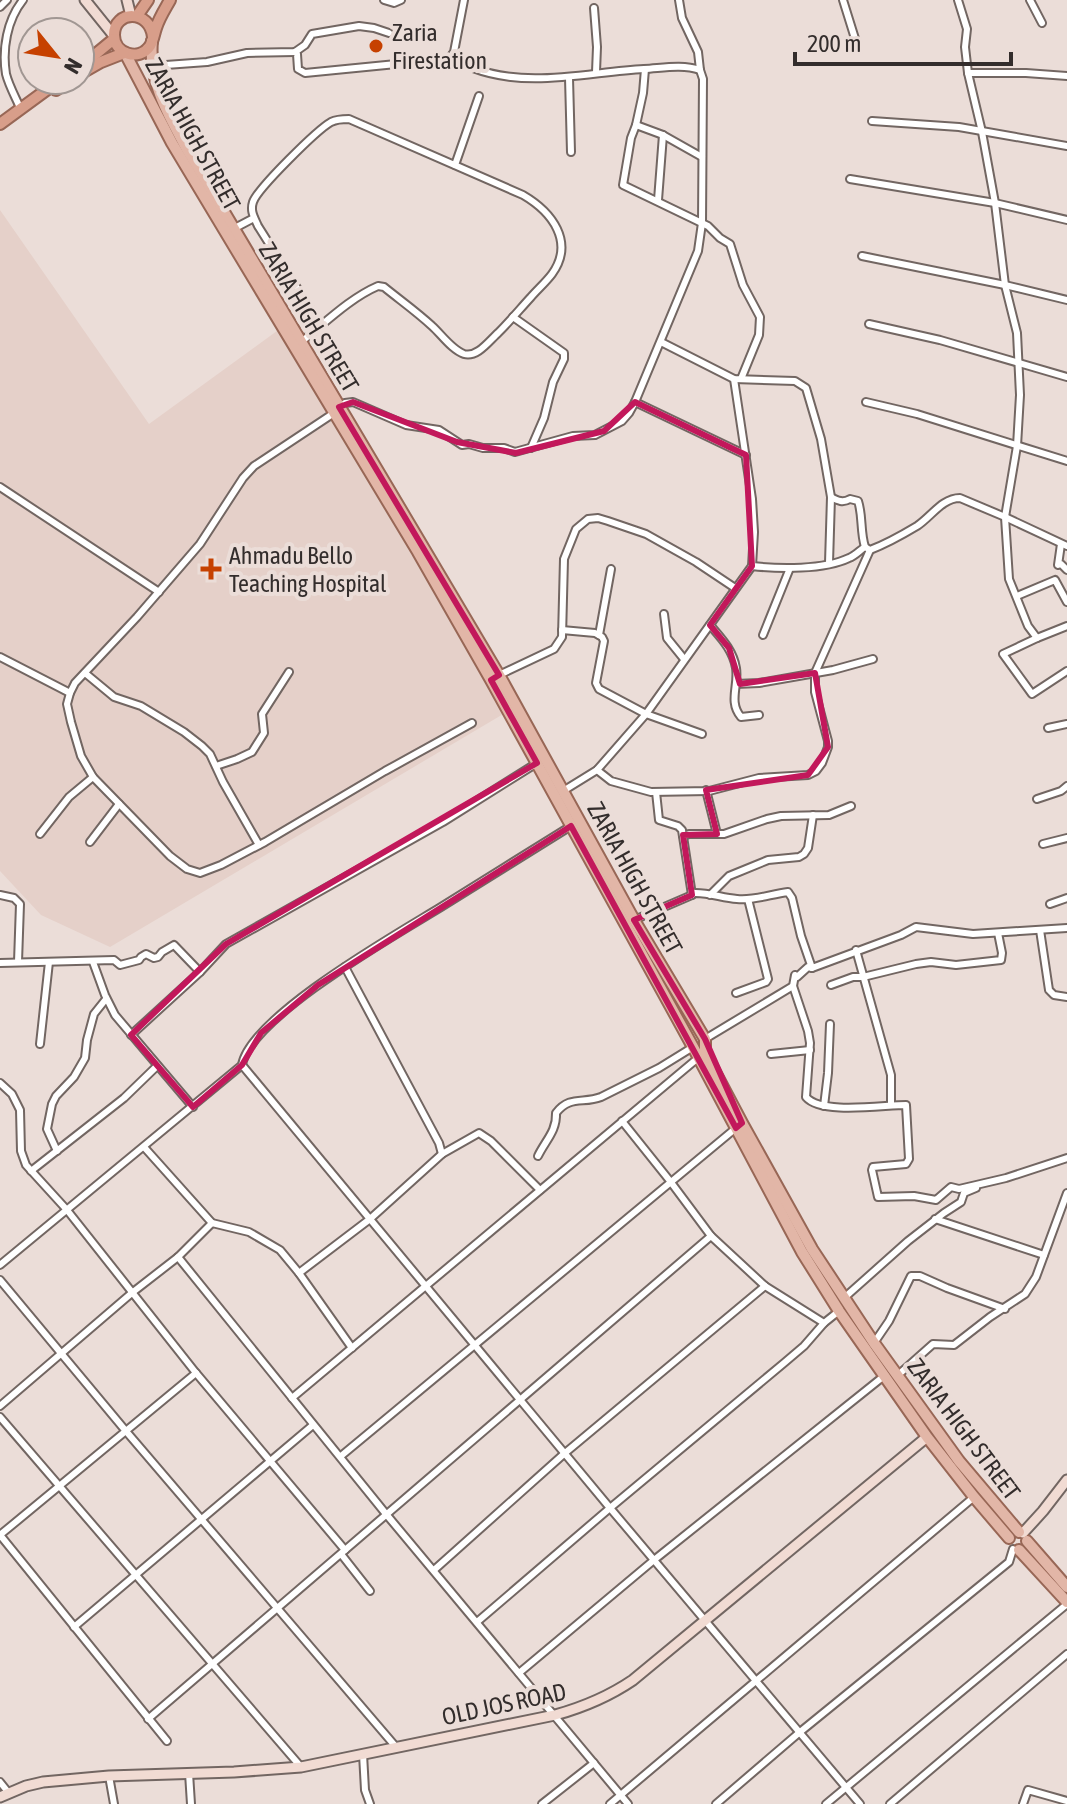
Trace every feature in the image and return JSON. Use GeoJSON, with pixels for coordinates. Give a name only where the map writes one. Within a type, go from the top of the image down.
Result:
{"type":"FeatureCollection","features":[{"type":"Feature","properties":{"kind":"highway"},"geometry":{"type":"LineString","coordinates":[[148,0],[134,16],[121,20],[114,30],[116,45],[124,53],[141,53],[150,46],[170,0]]}},
{"type":"Feature","properties":{"kind":"highway"},"geometry":{"type":"LineString","coordinates":[[134,16],[147,21],[152,39]]}},
{"type":"Feature","properties":{"kind":"highway"},"geometry":{"type":"LineString","coordinates":[[96,53],[114,38]]}},
{"type":"Feature","properties":{"kind":"highway"},"geometry":{"type":"LineString","coordinates":[[96,65],[124,53]]}},
{"type":"Feature","properties":{"kind":"highway"},"geometry":{"type":"LineString","coordinates":[[0,124],[39,96]]}},
{"type":"Feature","properties":{"kind":"highway"},"geometry":{"type":"LineString","coordinates":[[22,109],[47,96]]}},
{"type":"Feature","properties":{"kind":"main road"},"geometry":{"type":"LineString","coordinates":[[85,0],[114,38]]}},
{"type":"Feature","properties":{"kind":"main road"},"geometry":{"type":"LineString","coordinates":[[127,0],[134,16]]}},
{"type":"Feature","properties":{"kind":"main road","name":"ZARIA HIGH STREET"},"geometry":{"type":"LineString","coordinates":[[152,39],[152,66],[167,111],[230,232],[563,791],[634,920],[705,1039],[705,1053],[802,1252],[927,1437],[974,1497],[1019,1536]]}},
{"type":"Feature","properties":{"kind":"main road","name":"ZARIA HIGH STREET"},"geometry":{"type":"LineString","coordinates":[[124,53],[172,143],[301,342],[337,410]]}},
{"type":"Feature","properties":{"kind":"main road","name":"ZARIA HIGH STREET"},"geometry":{"type":"LineString","coordinates":[[495,678],[537,763],[698,1058],[804,1236],[874,1343],[959,1461],[1019,1536],[1067,1587]]}},
{"type":"Feature","properties":{"kind":"main road","name":"OLD JOS ROAD"},"geometry":{"type":"LineString","coordinates":[[4,1795],[35,1783],[109,1776],[301,1767],[555,1715],[603,1700],[621,1689],[927,1437]]}},
{"type":"Feature","properties":{"kind":"main road"},"geometry":{"type":"LineString","coordinates":[[1067,1480],[1009,1544],[1067,1603]]}},
{"type":"Feature","properties":{"kind":"main road"},"geometry":{"type":"LineString","coordinates":[[1016,1550],[1023,1549],[1019,1536]]}},
{"type":"Feature","properties":{"kind":"street"},"geometry":{"type":"LineString","coordinates":[[0,7],[7,0]]}},
{"type":"Feature","properties":{"kind":"street"},"geometry":{"type":"LineString","coordinates":[[22,109],[7,78],[6,58],[11,18],[23,0]]}},
{"type":"Feature","properties":{"kind":"street"},"geometry":{"type":"LineString","coordinates":[[384,0],[394,3],[401,0]]}},
{"type":"Feature","properties":{"kind":"street"},"geometry":{"type":"LineString","coordinates":[[295,52],[298,69],[305,73],[447,59],[454,52],[464,0]]}},
{"type":"Feature","properties":{"kind":"street"},"geometry":{"type":"LineString","coordinates":[[472,723],[296,819],[259,845],[205,872],[194,872],[170,856],[93,777],[75,741],[67,704],[75,683],[200,544],[254,466],[345,403],[353,402],[406,425],[439,430],[462,445],[504,448],[515,452],[573,436],[595,435],[625,418],[635,402],[698,251],[702,223],[703,79],[698,52],[682,18],[679,0]]}},
{"type":"Feature","properties":{"kind":"street"},"geometry":{"type":"LineString","coordinates":[[843,0],[857,45]]}},
{"type":"Feature","properties":{"kind":"street"},"geometry":{"type":"LineString","coordinates":[[958,0],[967,29],[965,47],[968,73],[995,203],[1005,285],[1017,333],[1020,387],[1017,446],[1005,517],[1009,579],[1028,626],[1037,638]]}},
{"type":"Feature","properties":{"kind":"street"},"geometry":{"type":"LineString","coordinates":[[1030,0],[1042,23]]}},
{"type":"Feature","properties":{"kind":"street"},"geometry":{"type":"LineString","coordinates":[[594,8],[596,72]]}},
{"type":"Feature","properties":{"kind":"street"},"geometry":{"type":"LineString","coordinates":[[152,66],[207,62],[247,53],[295,52],[305,45],[312,34],[359,26],[389,33]]}},
{"type":"Feature","properties":{"kind":"street"},"geometry":{"type":"LineString","coordinates":[[451,56],[475,69],[521,78],[569,78],[596,72],[685,67],[700,70]]}},
{"type":"Feature","properties":{"kind":"street"},"geometry":{"type":"LineString","coordinates":[[563,791],[597,770],[646,714],[752,566],[754,521],[737,379],[759,335],[760,317],[743,285],[730,244],[713,229],[623,185],[643,93],[645,69]]}},
{"type":"Feature","properties":{"kind":"street"},"geometry":{"type":"LineString","coordinates":[[968,73],[1067,76]]}},
{"type":"Feature","properties":{"kind":"street"},"geometry":{"type":"LineString","coordinates":[[569,78],[571,152]]}},
{"type":"Feature","properties":{"kind":"street"},"geometry":{"type":"LineString","coordinates":[[455,165],[479,96]]}},
{"type":"Feature","properties":{"kind":"street"},"geometry":{"type":"LineString","coordinates":[[301,342],[378,286],[390,291],[458,351],[466,355],[479,352],[551,275],[562,245],[560,233],[534,201],[358,123],[342,119],[331,122],[282,165],[255,198],[251,211],[321,326]]}},
{"type":"Feature","properties":{"kind":"street"},"geometry":{"type":"LineString","coordinates":[[872,121],[959,127],[1067,146]]}},
{"type":"Feature","properties":{"kind":"street"},"geometry":{"type":"LineString","coordinates":[[636,125],[663,135],[702,157]]}},
{"type":"Feature","properties":{"kind":"street"},"geometry":{"type":"LineString","coordinates":[[658,200],[663,135]]}},
{"type":"Feature","properties":{"kind":"street"},"geometry":{"type":"LineString","coordinates":[[850,179],[995,203],[1067,220]]}},
{"type":"Feature","properties":{"kind":"street"},"geometry":{"type":"LineString","coordinates":[[230,232],[254,218]]}},
{"type":"Feature","properties":{"kind":"street"},"geometry":{"type":"LineString","coordinates":[[862,256],[1067,300]]}},
{"type":"Feature","properties":{"kind":"street"},"geometry":{"type":"LineString","coordinates":[[513,317],[564,353],[549,393],[544,418],[531,448]]}},
{"type":"Feature","properties":{"kind":"street"},"geometry":{"type":"LineString","coordinates":[[869,324],[940,340],[1067,377]]}},
{"type":"Feature","properties":{"kind":"street"},"geometry":{"type":"LineString","coordinates":[[661,342],[737,379],[795,381],[806,388],[821,439],[831,497],[829,563]]}},
{"type":"Feature","properties":{"kind":"street"},"geometry":{"type":"LineString","coordinates":[[635,402],[746,455]]}},
{"type":"Feature","properties":{"kind":"street"},"geometry":{"type":"LineString","coordinates":[[866,402],[917,414],[1067,461]]}},
{"type":"Feature","properties":{"kind":"street"},"geometry":{"type":"LineString","coordinates":[[0,487],[159,592]]}},
{"type":"Feature","properties":{"kind":"street"},"geometry":{"type":"LineString","coordinates":[[597,770],[611,781],[656,792],[706,790],[759,778],[808,775],[816,771],[826,754],[828,741],[815,692],[815,673],[868,549],[861,534],[858,501],[831,497]]}},
{"type":"Feature","properties":{"kind":"street"},"geometry":{"type":"LineString","coordinates":[[752,566],[790,568],[849,559],[920,524],[952,498],[960,498],[1064,545],[1058,565],[1067,570]]}},
{"type":"Feature","properties":{"kind":"street"},"geometry":{"type":"LineString","coordinates":[[495,678],[554,649],[562,637],[564,559],[578,525],[588,519],[598,518],[646,534],[735,588]]}},
{"type":"Feature","properties":{"kind":"street"},"geometry":{"type":"LineString","coordinates":[[763,635],[790,568]]}},
{"type":"Feature","properties":{"kind":"street"},"geometry":{"type":"LineString","coordinates":[[599,635],[611,569]]}},
{"type":"Feature","properties":{"kind":"street"},"geometry":{"type":"LineString","coordinates":[[1017,596],[1055,580],[1067,602]]}},
{"type":"Feature","properties":{"kind":"street"},"geometry":{"type":"LineString","coordinates":[[664,614],[667,638],[684,659]]}},
{"type":"Feature","properties":{"kind":"street"},"geometry":{"type":"LineString","coordinates":[[710,625],[729,648],[737,670],[734,699],[737,712],[741,717],[759,715]]}},
{"type":"Feature","properties":{"kind":"street"},"geometry":{"type":"LineString","coordinates":[[1067,626],[1003,654],[1032,694],[1067,671]]}},
{"type":"Feature","properties":{"kind":"street"},"geometry":{"type":"LineString","coordinates":[[562,630],[599,635],[604,641],[596,683],[599,689],[646,714],[702,734]]}},
{"type":"Feature","properties":{"kind":"street"},"geometry":{"type":"LineString","coordinates":[[0,657],[70,693]]}},
{"type":"Feature","properties":{"kind":"street"},"geometry":{"type":"LineString","coordinates":[[736,684],[815,673],[873,659]]}},
{"type":"Feature","properties":{"kind":"street"},"geometry":{"type":"LineString","coordinates":[[216,766],[252,752],[264,733],[262,714],[289,672]]}},
{"type":"Feature","properties":{"kind":"street"},"geometry":{"type":"LineString","coordinates":[[85,673],[114,697],[141,706],[184,732],[210,754],[259,845]]}},
{"type":"Feature","properties":{"kind":"street"},"geometry":{"type":"LineString","coordinates":[[1048,728],[1067,724]]}},
{"type":"Feature","properties":{"kind":"street"},"geometry":{"type":"LineString","coordinates":[[131,1035],[226,944],[443,822],[537,763]]}},
{"type":"Feature","properties":{"kind":"street"},"geometry":{"type":"LineString","coordinates":[[40,834],[69,797],[93,777]]}},
{"type":"Feature","properties":{"kind":"street"},"geometry":{"type":"LineString","coordinates":[[1037,799],[1067,786]]}},
{"type":"Feature","properties":{"kind":"street"},"geometry":{"type":"LineString","coordinates":[[706,790],[717,834]]}},
{"type":"Feature","properties":{"kind":"street"},"geometry":{"type":"LineString","coordinates":[[656,792],[659,820],[681,828],[692,895]]}},
{"type":"Feature","properties":{"kind":"street"},"geometry":{"type":"LineString","coordinates":[[90,842],[119,804]]}},
{"type":"Feature","properties":{"kind":"street"},"geometry":{"type":"LineString","coordinates":[[683,836],[724,834],[767,819],[829,815],[851,806]]}},
{"type":"Feature","properties":{"kind":"street"},"geometry":{"type":"LineString","coordinates":[[710,895],[729,876],[768,860],[804,854],[808,848],[813,815]]}},
{"type":"Feature","properties":{"kind":"street"},"geometry":{"type":"LineString","coordinates":[[0,1265],[242,1065],[247,1050],[269,1026],[318,985],[571,826]]}},
{"type":"Feature","properties":{"kind":"street"},"geometry":{"type":"LineString","coordinates":[[1043,844],[1067,838]]}},
{"type":"Feature","properties":{"kind":"street"},"geometry":{"type":"LineString","coordinates":[[634,920],[693,893],[748,899],[788,892],[812,968]]}},
{"type":"Feature","properties":{"kind":"street"},"geometry":{"type":"LineString","coordinates":[[0,895],[14,898],[20,904],[18,962]]}},
{"type":"Feature","properties":{"kind":"street"},"geometry":{"type":"LineString","coordinates":[[1050,904],[1067,898]]}},
{"type":"Feature","properties":{"kind":"street"},"geometry":{"type":"LineString","coordinates":[[736,993],[768,979],[748,899]]}},
{"type":"Feature","properties":{"kind":"street"},"geometry":{"type":"LineString","coordinates":[[1067,928],[973,934],[916,927],[880,943],[808,967],[797,977],[795,975],[793,986],[808,1031],[810,1050],[806,1097],[810,1102],[855,1108],[906,1105],[909,1159],[906,1164],[873,1167],[878,1197],[914,1196],[936,1200],[951,1187],[959,1189],[1041,1168],[1067,1158]]}},
{"type":"Feature","properties":{"kind":"street"},"geometry":{"type":"LineString","coordinates":[[1040,930],[1049,990],[1054,995],[1067,997]]}},
{"type":"Feature","properties":{"kind":"street"},"geometry":{"type":"LineString","coordinates":[[831,985],[853,977],[931,962],[956,965],[1001,960],[998,933]]}},
{"type":"Feature","properties":{"kind":"street"},"geometry":{"type":"LineString","coordinates":[[0,963],[114,960],[123,965],[146,954],[158,957],[174,945],[200,972]]}},
{"type":"Feature","properties":{"kind":"street"},"geometry":{"type":"LineString","coordinates":[[856,950],[891,1075],[891,1105]]}},
{"type":"Feature","properties":{"kind":"street"},"geometry":{"type":"LineString","coordinates":[[40,1044],[49,962]]}},
{"type":"Feature","properties":{"kind":"street"},"geometry":{"type":"LineString","coordinates":[[93,962],[115,1015],[193,1107]]}},
{"type":"Feature","properties":{"kind":"street"},"geometry":{"type":"LineString","coordinates":[[345,967],[439,1143],[442,1154]]}},
{"type":"Feature","properties":{"kind":"street"},"geometry":{"type":"LineString","coordinates":[[705,1039],[793,986]]}},
{"type":"Feature","properties":{"kind":"street"},"geometry":{"type":"LineString","coordinates":[[57,1151],[47,1129],[52,1104],[85,1058],[94,1014],[106,999]]}},
{"type":"Feature","properties":{"kind":"street"},"geometry":{"type":"LineString","coordinates":[[824,1106],[830,1024]]}},
{"type":"Feature","properties":{"kind":"street"},"geometry":{"type":"LineString","coordinates":[[538,1156],[551,1135],[556,1124],[556,1113],[561,1106],[575,1100],[596,1099],[659,1068],[693,1047]]}},
{"type":"Feature","properties":{"kind":"street"},"geometry":{"type":"LineString","coordinates":[[771,1054],[810,1050]]}},
{"type":"Feature","properties":{"kind":"street"},"geometry":{"type":"LineString","coordinates":[[292,1398],[698,1058]]}},
{"type":"Feature","properties":{"kind":"street"},"geometry":{"type":"LineString","coordinates":[[242,1065],[860,1804]]}},
{"type":"Feature","properties":{"kind":"street"},"geometry":{"type":"LineString","coordinates":[[31,1171],[124,1098],[157,1066]]}},
{"type":"Feature","properties":{"kind":"street"},"geometry":{"type":"LineString","coordinates":[[0,1083],[17,1102],[21,1120],[21,1151],[26,1165],[67,1210],[196,1373],[272,1461],[370,1591]]}},
{"type":"Feature","properties":{"kind":"street"},"geometry":{"type":"LineString","coordinates":[[622,1121],[711,1236],[765,1286],[824,1323]]}},
{"type":"Feature","properties":{"kind":"street"},"geometry":{"type":"LineString","coordinates":[[341,1456],[739,1126]]}},
{"type":"Feature","properties":{"kind":"street"},"geometry":{"type":"LineString","coordinates":[[299,1273],[370,1219],[442,1154],[479,1133],[485,1135],[540,1190]]}},
{"type":"Feature","properties":{"kind":"street"},"geometry":{"type":"LineString","coordinates":[[144,1147],[212,1223],[249,1232],[280,1250],[352,1348]]}},
{"type":"Feature","properties":{"kind":"street"},"geometry":{"type":"LineString","coordinates":[[844,1298],[908,1241],[961,1202],[964,1193],[991,1181]]}},
{"type":"Feature","properties":{"kind":"street"},"geometry":{"type":"LineString","coordinates":[[897,1376],[933,1344],[954,1345],[1025,1294],[1031,1287],[1067,1193]]}},
{"type":"Feature","properties":{"kind":"street"},"geometry":{"type":"LineString","coordinates":[[1058,1218],[1067,1221]]}},
{"type":"Feature","properties":{"kind":"street"},"geometry":{"type":"LineString","coordinates":[[935,1219],[1044,1255]]}},
{"type":"Feature","properties":{"kind":"street"},"geometry":{"type":"LineString","coordinates":[[0,1406],[178,1257],[212,1223]]}},
{"type":"Feature","properties":{"kind":"street"},"geometry":{"type":"LineString","coordinates":[[148,1719],[711,1236]]}},
{"type":"Feature","properties":{"kind":"street"},"geometry":{"type":"LineString","coordinates":[[178,1257],[386,1514],[628,1804]]}},
{"type":"Feature","properties":{"kind":"street"},"geometry":{"type":"LineString","coordinates":[[874,1343],[889,1321],[911,1276],[920,1276],[1005,1309]]}},
{"type":"Feature","properties":{"kind":"street"},"geometry":{"type":"LineString","coordinates":[[0,1280],[396,1747]]}},
{"type":"Feature","properties":{"kind":"street"},"geometry":{"type":"LineString","coordinates":[[434,1570],[565,1453],[765,1286]]}},
{"type":"Feature","properties":{"kind":"street"},"geometry":{"type":"LineString","coordinates":[[477,1622],[804,1346],[839,1311]]}},
{"type":"Feature","properties":{"kind":"street"},"geometry":{"type":"LineString","coordinates":[[167,1741],[0,1535],[196,1373]]}},
{"type":"Feature","properties":{"kind":"street"},"geometry":{"type":"LineString","coordinates":[[519,1673],[654,1560],[884,1376]]}},
{"type":"Feature","properties":{"kind":"street"},"geometry":{"type":"LineString","coordinates":[[0,1417],[301,1767]]}},
{"type":"Feature","properties":{"kind":"street"},"geometry":{"type":"LineString","coordinates":[[74,1627],[313,1425]]}},
{"type":"Feature","properties":{"kind":"street"},"geometry":{"type":"LineString","coordinates":[[610,1804],[974,1497]]}},
{"type":"Feature","properties":{"kind":"street"},"geometry":{"type":"LineString","coordinates":[[716,1804],[1009,1562],[1016,1550]]}},
{"type":"Feature","properties":{"kind":"street"},"geometry":{"type":"LineString","coordinates":[[826,1804],[1067,1603]]}},
{"type":"Feature","properties":{"kind":"street"},"geometry":{"type":"LineString","coordinates":[[890,1804],[1067,1654]]}},
{"type":"Feature","properties":{"kind":"street"},"geometry":{"type":"LineString","coordinates":[[363,1754],[369,1803]]}},
{"type":"Feature","properties":{"kind":"street"},"geometry":{"type":"LineString","coordinates":[[542,1804],[594,1763]]}},
{"type":"Feature","properties":{"kind":"street"},"geometry":{"type":"LineString","coordinates":[[189,1773],[191,1804]]}},
{"type":"Feature","properties":{"kind":"street"},"geometry":{"type":"LineString","coordinates":[[109,1776],[114,1804]]}},
{"type":"Feature","properties":{"kind":"street"},"geometry":{"type":"LineString","coordinates":[[0,1782],[4,1795]]}},
{"type":"Feature","properties":{"kind":"street"},"geometry":{"type":"LineString","coordinates":[[1023,1804],[1028,1790],[1067,1801]]}},
{"type":"Feature","properties":{"kind":"highlighted area"},"geometry":{"type":"Polygon","coordinates":[[[353,402],[457,442],[516,453],[604,431],[635,402],[746,455],[752,566],[710,625],[729,648],[740,684],[815,673],[828,747],[808,775],[706,790],[717,834],[683,835],[692,895],[634,920],[705,1039],[742,1123],[736,1128],[571,826],[318,985],[261,1033],[242,1065],[193,1107],[131,1035],[226,944],[537,763],[491,680],[499,675],[339,407],[353,402]]]}},
{"type":"Feature","properties":{"kind":"shaded area","name":"Ahmadu Bello Teaching Hospital"},"geometry":{"type":"Polygon","coordinates":[[[0,210],[149,424],[281,328],[505,713],[110,947],[41,915],[0,871],[0,210]]]}},
{"type":"Feature","properties":{"kind":"place","name":"Zaria Firestation"},"geometry":{"type":"Point","coordinates":[376,46]}},
{"type":"Feature","properties":{"kind":"place","name":"Ahmadu Bello Teaching Hospital"},"geometry":{"type":"Point","coordinates":[211,569]}}]}
